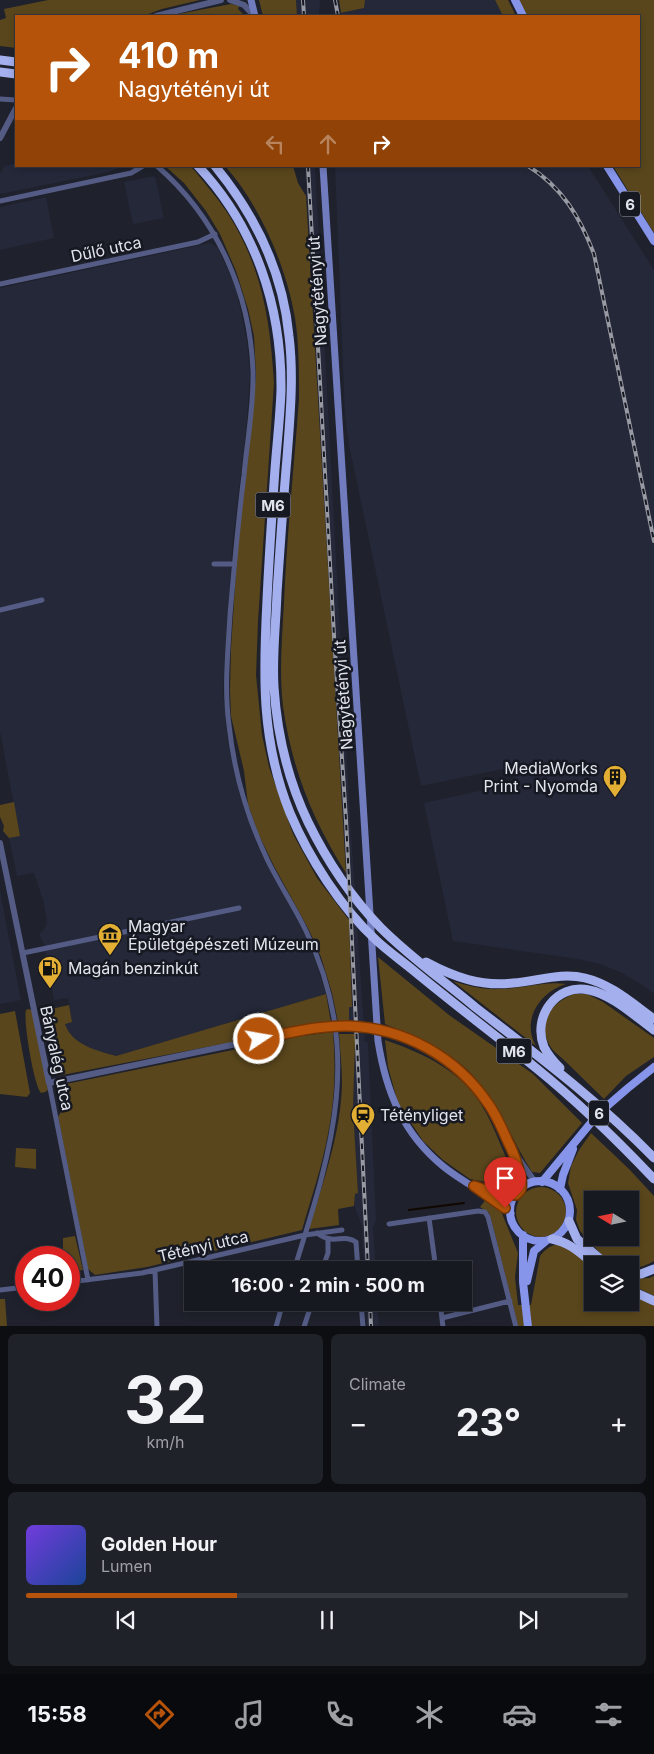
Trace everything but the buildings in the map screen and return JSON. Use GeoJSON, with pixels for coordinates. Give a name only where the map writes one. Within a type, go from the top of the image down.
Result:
{"type":"FeatureCollection","features":[{"type":"Feature","properties":{"kind":"highway"},"geometry":{"type":"LineString","coordinates":[[0,60],[15,62]]}},
{"type":"Feature","properties":{"kind":"highway"},"geometry":{"type":"LineString","coordinates":[[0,72],[15,74]]}},
{"type":"Feature","properties":{"kind":"highway","name":"M6"},"geometry":{"type":"LineString","coordinates":[[199,167],[229,204],[247,233],[265,276],[275,318],[280,352],[281,393],[271,530],[264,688],[269,742],[290,814],[312,856],[334,890],[365,929],[376,940],[580,1106],[609,1133],[654,1181]]}},
{"type":"Feature","properties":{"kind":"highway","name":"M6"},"geometry":{"type":"LineString","coordinates":[[216,167],[245,208],[265,246],[278,280],[289,334],[292,373],[281,530],[274,685],[280,736],[301,807],[319,844],[350,892],[382,928],[406,950],[581,1090],[654,1158]]}},
{"type":"Feature","properties":{"kind":"highway"},"geometry":{"type":"LineString","coordinates":[[406,950],[449,974],[484,983],[513,983],[560,976],[583,978],[608,988],[654,1019]]}},
{"type":"Feature","properties":{"kind":"highway"},"geometry":{"type":"LineString","coordinates":[[581,1090],[548,1054],[542,1038],[544,1014],[555,998],[564,992],[574,989],[595,991],[612,1000],[654,1030]]}},
{"type":"Feature","properties":{"kind":"highway"},"geometry":{"type":"LineString","coordinates":[[569,1221],[577,1239],[597,1256]]}},
{"type":"Feature","properties":{"kind":"highway"},"geometry":{"type":"LineString","coordinates":[[550,1239],[564,1241],[584,1256]]}},
{"type":"Feature","properties":{"kind":"highway"},"geometry":{"type":"LineString","coordinates":[[639,1274],[654,1269]]}},
{"type":"Feature","properties":{"kind":"highway"},"geometry":{"type":"LineString","coordinates":[[639,1294],[654,1301]]}},
{"type":"Feature","properties":{"kind":"main road"},"geometry":{"type":"LineString","coordinates":[[251,0],[254,15]]}},
{"type":"Feature","properties":{"kind":"main road"},"geometry":{"type":"LineString","coordinates":[[515,0],[522,15]]}},
{"type":"Feature","properties":{"kind":"main road","name":"Nagytétényi út"},"geometry":{"type":"LineString","coordinates":[[323,167],[378,1041],[388,1087],[399,1112],[418,1142],[445,1167],[511,1213]]}},
{"type":"Feature","properties":{"kind":"main road","name":"6"},"geometry":{"type":"LineString","coordinates":[[608,167],[654,241]]}},
{"type":"Feature","properties":{"kind":"main road","name":"6"},"geometry":{"type":"LineString","coordinates":[[518,1192],[539,1182],[575,1143],[599,1113],[654,1067]]}},
{"type":"Feature","properties":{"kind":"main road","name":"6"},"geometry":{"type":"LineString","coordinates":[[560,1189],[575,1143]]}},
{"type":"Feature","properties":{"kind":"main road"},"geometry":{"type":"LineString","coordinates":[[525,1295],[534,1252],[562,1232],[569,1221],[569,1204],[560,1189],[549,1183],[539,1182]]}},
{"type":"Feature","properties":{"kind":"main road","name":"Nagytétényi út"},"geometry":{"type":"LineString","coordinates":[[474,1186],[495,1193],[518,1192]]}},
{"type":"Feature","properties":{"kind":"main road"},"geometry":{"type":"LineString","coordinates":[[518,1192],[512,1204],[511,1213],[516,1228],[523,1235],[537,1241],[550,1239]]}},
{"type":"Feature","properties":{"kind":"main road"},"geometry":{"type":"LineString","coordinates":[[523,1235],[523,1272],[528,1326]]}},
{"type":"Feature","properties":{"kind":"street"},"geometry":{"type":"LineString","coordinates":[[160,15],[221,0]]}},
{"type":"Feature","properties":{"kind":"street"},"geometry":{"type":"LineString","coordinates":[[230,0],[244,5],[253,15]]}},
{"type":"Feature","properties":{"kind":"street"},"geometry":{"type":"LineString","coordinates":[[0,99],[15,100]]}},
{"type":"Feature","properties":{"kind":"street"},"geometry":{"type":"LineString","coordinates":[[0,138],[15,110]]}},
{"type":"Feature","properties":{"kind":"street"},"geometry":{"type":"LineString","coordinates":[[0,201],[131,173],[141,167]]}},
{"type":"Feature","properties":{"kind":"street"},"geometry":{"type":"LineString","coordinates":[[158,167],[198,209],[228,258],[244,308],[251,341],[253,372],[250,417],[234,564],[228,653],[226,692],[228,724],[239,783],[257,836],[305,928],[321,968],[332,1008],[338,1051],[338,1083],[333,1126],[297,1261]]}},
{"type":"Feature","properties":{"kind":"street","name":"Dűlő utca"},"geometry":{"type":"LineString","coordinates":[[0,284],[198,242],[215,234]]}},
{"type":"Feature","properties":{"kind":"street"},"geometry":{"type":"LineString","coordinates":[[214,564],[234,564]]}},
{"type":"Feature","properties":{"kind":"street"},"geometry":{"type":"LineString","coordinates":[[0,610],[42,600]]}},
{"type":"Feature","properties":{"kind":"street","name":"Bányalég utca"},"geometry":{"type":"LineString","coordinates":[[0,843],[88,1280]]}},
{"type":"Feature","properties":{"kind":"street"},"geometry":{"type":"LineString","coordinates":[[22,953],[239,908]]}},
{"type":"Feature","properties":{"kind":"street"},"geometry":{"type":"LineString","coordinates":[[49,1083],[297,1031],[333,1026],[376,1028],[422,1045],[452,1064],[474,1084],[498,1120],[511,1148],[518,1169],[518,1192]]}},
{"type":"Feature","properties":{"kind":"street"},"geometry":{"type":"LineString","coordinates":[[511,1148],[539,1182]]}},
{"type":"Feature","properties":{"kind":"street"},"geometry":{"type":"LineString","coordinates":[[390,1224],[478,1211],[485,1212],[498,1250],[516,1326]]}},
{"type":"Feature","properties":{"kind":"street"},"geometry":{"type":"LineString","coordinates":[[429,1218],[435,1261]]}},
{"type":"Feature","properties":{"kind":"street","name":"Tétényi utca"},"geometry":{"type":"LineString","coordinates":[[80,1281],[155,1271],[305,1235],[342,1230]]}},
{"type":"Feature","properties":{"kind":"street"},"geometry":{"type":"LineString","coordinates":[[317,1233],[328,1240],[346,1238],[356,1242],[357,1261]]}},
{"type":"Feature","properties":{"kind":"street"},"geometry":{"type":"LineString","coordinates":[[325,1261],[328,1253],[328,1240]]}},
{"type":"Feature","properties":{"kind":"street"},"geometry":{"type":"LineString","coordinates":[[155,1271],[157,1326]]}},
{"type":"Feature","properties":{"kind":"street"},"geometry":{"type":"LineString","coordinates":[[0,1290],[15,1288]]}},
{"type":"Feature","properties":{"kind":"street"},"geometry":{"type":"LineString","coordinates":[[442,1318],[510,1302]]}},
{"type":"Feature","properties":{"kind":"street"},"geometry":{"type":"LineString","coordinates":[[276,1326],[280,1311]]}},
{"type":"Feature","properties":{"kind":"street"},"geometry":{"type":"LineString","coordinates":[[304,1326],[309,1311]]}},
{"type":"Feature","properties":{"kind":"street"},"geometry":{"type":"LineString","coordinates":[[362,1311],[363,1326]]}},
{"type":"Feature","properties":{"kind":"street"},"geometry":{"type":"LineString","coordinates":[[441,1311],[443,1326]]}},
{"type":"Feature","properties":{"kind":"shaded area"},"geometry":{"type":"Polygon","coordinates":[[[48,0],[200,0],[146,15],[15,15],[15,48],[0,46],[0,20],[6,18],[4,9],[48,0]]]}},
{"type":"Feature","properties":{"kind":"shaded area"},"geometry":{"type":"Polygon","coordinates":[[[259,0],[296,0],[297,15],[263,15],[259,0]]]}},
{"type":"Feature","properties":{"kind":"shaded area"},"geometry":{"type":"Polygon","coordinates":[[[296,0],[320,0],[319,15],[297,15],[296,0]]]}},
{"type":"Feature","properties":{"kind":"shaded area"},"geometry":{"type":"Polygon","coordinates":[[[339,0],[365,0],[364,8],[341,13],[339,0]]]}},
{"type":"Feature","properties":{"kind":"shaded area"},"geometry":{"type":"Polygon","coordinates":[[[365,0],[495,0],[502,15],[342,15],[341,13],[364,8],[365,0]]]}},
{"type":"Feature","properties":{"kind":"shaded area"},"geometry":{"type":"Polygon","coordinates":[[[495,0],[508,0],[516,15],[502,15],[495,0]]]}},
{"type":"Feature","properties":{"kind":"shaded area"},"geometry":{"type":"Polygon","coordinates":[[[518,0],[654,0],[654,233],[614,167],[640,167],[640,15],[526,15],[518,0]]]}},
{"type":"Feature","properties":{"kind":"shaded area"},"geometry":{"type":"Polygon","coordinates":[[[231,4],[239,6],[238,9],[244,15],[173,15],[231,4]]]}},
{"type":"Feature","properties":{"kind":"shaded area"},"geometry":{"type":"Polygon","coordinates":[[[15,163],[15,167],[121,167],[109,172],[0,194],[0,173],[5,166],[15,163]]]}},
{"type":"Feature","properties":{"kind":"shaded area"},"geometry":{"type":"Polygon","coordinates":[[[166,167],[191,167],[218,199],[230,217],[250,257],[263,297],[267,317],[274,383],[256,675],[262,735],[269,767],[293,834],[317,878],[349,920],[352,1007],[349,1007],[349,1022],[338,1022],[332,993],[321,957],[309,930],[258,833],[248,804],[244,771],[231,716],[230,690],[237,555],[256,375],[254,336],[236,271],[220,234],[206,211],[184,183],[166,167]]]}},
{"type":"Feature","properties":{"kind":"shaded area"},"geometry":{"type":"Polygon","coordinates":[[[226,167],[293,167],[298,183],[306,196],[346,873],[325,836],[308,799],[294,761],[285,719],[281,676],[282,631],[299,399],[298,348],[291,298],[278,257],[260,218],[238,182],[226,167]]]}},
{"type":"Feature","properties":{"kind":"shaded area"},"geometry":{"type":"Polygon","coordinates":[[[305,167],[315,167],[350,818],[365,1042],[368,1042],[376,1220],[373,1228],[375,1261],[364,1261],[362,1226],[355,1208],[355,1194],[358,1193],[353,1109],[355,1034],[349,1022],[348,1007],[352,1007],[349,920],[305,167]]]}},
{"type":"Feature","properties":{"kind":"shaded area"},"geometry":{"type":"Polygon","coordinates":[[[335,167],[525,167],[537,176],[542,167],[589,167],[654,270],[654,994],[620,972],[600,964],[578,959],[453,941],[424,803],[516,783],[512,767],[421,786],[349,445],[345,416],[335,167]]]}},
{"type":"Feature","properties":{"kind":"shaded area"},"geometry":{"type":"Polygon","coordinates":[[[155,176],[164,218],[133,224],[124,182],[155,176]]]}},
{"type":"Feature","properties":{"kind":"shaded area"},"geometry":{"type":"Polygon","coordinates":[[[46,197],[54,238],[0,250],[0,207],[46,197]]]}},
{"type":"Feature","properties":{"kind":"shaded area"},"geometry":{"type":"Polygon","coordinates":[[[210,243],[218,248],[236,288],[247,341],[250,376],[246,431],[233,539],[225,652],[223,691],[228,744],[241,800],[258,847],[305,935],[326,994],[116,1056],[93,1050],[75,1039],[66,1028],[65,1023],[72,1022],[68,998],[54,1000],[44,944],[39,934],[44,930],[47,923],[44,903],[34,873],[17,876],[9,838],[20,836],[0,732],[0,288],[210,243]]]}},
{"type":"Feature","properties":{"kind":"shaded area"},"geometry":{"type":"Polygon","coordinates":[[[14,802],[20,836],[9,838],[3,831],[4,826],[0,817],[0,805],[14,802]]]}},
{"type":"Feature","properties":{"kind":"shaded area"},"geometry":{"type":"Polygon","coordinates":[[[0,891],[21,1000],[0,1004],[0,891]]]}},
{"type":"Feature","properties":{"kind":"shaded area"},"geometry":{"type":"Polygon","coordinates":[[[378,957],[449,1015],[533,1074],[582,1123],[540,1173],[532,1172],[500,1113],[485,1090],[468,1070],[434,1046],[385,1024],[378,957]]]}},
{"type":"Feature","properties":{"kind":"shaded area"},"geometry":{"type":"Polygon","coordinates":[[[453,981],[494,989],[557,983],[566,984],[548,993],[536,1008],[531,1026],[536,1046],[453,981]]]}},
{"type":"Feature","properties":{"kind":"shaded area"},"geometry":{"type":"Polygon","coordinates":[[[326,994],[331,1023],[57,1076],[55,1075],[42,1011],[69,1005],[72,1022],[65,1024],[73,1037],[86,1046],[116,1056],[326,994]]]}},
{"type":"Feature","properties":{"kind":"shaded area"},"geometry":{"type":"Polygon","coordinates":[[[574,994],[587,994],[603,1002],[654,1038],[654,1057],[626,1076],[604,1099],[550,1047],[545,1035],[544,1027],[548,1013],[559,1002],[574,994]]]}},
{"type":"Feature","properties":{"kind":"shaded area"},"geometry":{"type":"Polygon","coordinates":[[[26,1010],[34,1011],[48,1090],[41,1093],[32,1067],[28,1039],[25,1016],[26,1010]]]}},
{"type":"Feature","properties":{"kind":"shaded area"},"geometry":{"type":"Polygon","coordinates":[[[15,1011],[30,1093],[27,1097],[0,1094],[0,1014],[15,1011]]]}},
{"type":"Feature","properties":{"kind":"shaded area"},"geometry":{"type":"Polygon","coordinates":[[[333,1032],[334,1083],[330,1121],[323,1158],[302,1230],[147,1267],[95,1275],[88,1269],[58,1117],[62,1110],[58,1088],[61,1085],[302,1036],[333,1032]]]}},
{"type":"Feature","properties":{"kind":"shaded area"},"geometry":{"type":"Polygon","coordinates":[[[339,1034],[355,1034],[357,1041],[355,1043],[353,1109],[358,1193],[355,1194],[354,1206],[338,1209],[339,1225],[309,1229],[335,1139],[341,1102],[342,1084],[339,1034]]]}},
{"type":"Feature","properties":{"kind":"shaded area"},"geometry":{"type":"Polygon","coordinates":[[[385,1040],[440,1064],[463,1082],[473,1093],[489,1119],[507,1160],[512,1181],[508,1186],[470,1179],[443,1160],[423,1141],[398,1103],[388,1067],[385,1040]]]}},
{"type":"Feature","properties":{"kind":"shaded area"},"geometry":{"type":"Polygon","coordinates":[[[591,1133],[654,1196],[654,1261],[639,1267],[639,1256],[603,1256],[594,1246],[639,1246],[639,1191],[584,1191],[584,1235],[580,1231],[576,1220],[577,1210],[568,1183],[571,1166],[591,1133]]]}},
{"type":"Feature","properties":{"kind":"shaded area"},"geometry":{"type":"Polygon","coordinates":[[[16,1148],[36,1149],[36,1169],[15,1167],[16,1148]]]}},
{"type":"Feature","properties":{"kind":"shaded area"},"geometry":{"type":"Polygon","coordinates":[[[541,1187],[550,1189],[561,1198],[566,1212],[564,1221],[555,1232],[541,1237],[532,1235],[521,1226],[516,1212],[518,1203],[527,1192],[541,1187]]]}},
{"type":"Feature","properties":{"kind":"shaded area"},"geometry":{"type":"Polygon","coordinates":[[[487,1198],[501,1211],[518,1253],[515,1277],[518,1305],[531,1305],[540,1256],[554,1245],[561,1245],[574,1251],[584,1260],[584,1311],[639,1311],[639,1297],[654,1303],[654,1326],[518,1326],[491,1219],[489,1213],[480,1207],[487,1198]]]}},
{"type":"Feature","properties":{"kind":"shaded area"},"geometry":{"type":"Polygon","coordinates":[[[75,1236],[77,1246],[63,1246],[63,1238],[75,1236]]]}},
{"type":"Feature","properties":{"kind":"shaded area"},"geometry":{"type":"Polygon","coordinates":[[[80,1257],[83,1270],[80,1270],[80,1257]]]}},
{"type":"Feature","properties":{"kind":"shaded area"},"geometry":{"type":"Polygon","coordinates":[[[654,1276],[654,1296],[639,1288],[639,1279],[654,1276]]]}},
{"type":"Feature","properties":{"kind":"shaded area"},"geometry":{"type":"Polygon","coordinates":[[[0,1299],[5,1299],[7,1326],[0,1326],[0,1299]]]}},
{"type":"Feature","properties":{"kind":"shaded area"},"geometry":{"type":"Polygon","coordinates":[[[366,1311],[378,1311],[379,1326],[367,1326],[366,1311]]]}},
{"type":"Feature","properties":{"kind":"waterway"},"geometry":{"type":"LineString","coordinates":[[409,1210],[464,1203]]}},
{"type":"Feature","properties":{"kind":"railway"},"geometry":{"type":"LineString","coordinates":[[303,0],[304,15]]}},
{"type":"Feature","properties":{"kind":"railway"},"geometry":{"type":"LineString","coordinates":[[335,0],[338,15]]}},
{"type":"Feature","properties":{"kind":"railway"},"geometry":{"type":"LineString","coordinates":[[308,167],[346,820],[368,1261]]}},
{"type":"Feature","properties":{"kind":"railway"},"geometry":{"type":"LineString","coordinates":[[530,167],[551,183],[560,193],[576,215],[594,254],[654,541]]}},
{"type":"Feature","properties":{"kind":"railway"},"geometry":{"type":"LineString","coordinates":[[370,1311],[371,1326]]}},
{"type":"Feature","properties":{"kind":"place","name":"MediaWorks Print - Nyomda"},"geometry":{"type":"Point","coordinates":[615,798]}},
{"type":"Feature","properties":{"kind":"place","name":"Magyar Épületgépészeti Múzeum"},"geometry":{"type":"Point","coordinates":[110,956]}},
{"type":"Feature","properties":{"kind":"place","name":"Magán benzinkút"},"geometry":{"type":"Point","coordinates":[50,989]}},
{"type":"Feature","properties":{"kind":"place","name":"Tétényliget"},"geometry":{"type":"Point","coordinates":[363,1136]}},
{"type":"Feature","properties":{"kind":"route"},"geometry":{"type":"LineString","coordinates":[[259,1039],[322,1027],[376,1028],[406,1038],[438,1054],[474,1084],[498,1120],[511,1148],[521,1183],[516,1195],[495,1193],[474,1186],[505,1208]]}}]}
